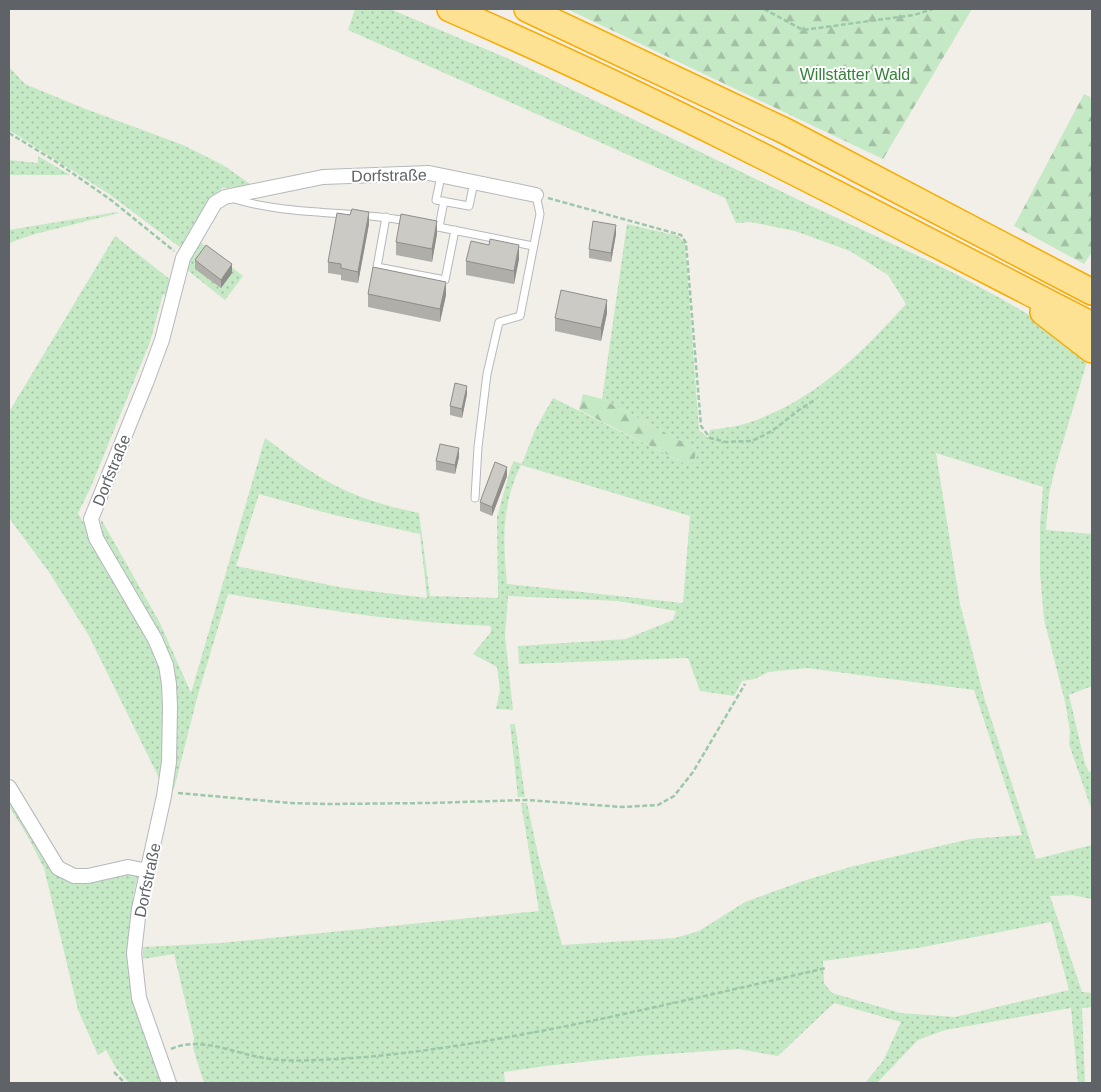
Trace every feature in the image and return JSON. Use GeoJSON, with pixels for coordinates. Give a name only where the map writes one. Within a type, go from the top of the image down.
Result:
{"type":"FeatureCollection","features":[{"type":"Feature","properties":{"kind":"highway"},"geometry":{"type":"LineString","coordinates":[[450,9],[644,97],[1092,325]]}},
{"type":"Feature","properties":{"kind":"highway"},"geometry":{"type":"LineString","coordinates":[[527,9],[785,131],[1092,292]]}},
{"type":"Feature","properties":{"kind":"highway"},"geometry":{"type":"LineString","coordinates":[[997,241],[1092,278]]}},
{"type":"Feature","properties":{"kind":"highway"},"geometry":{"type":"LineString","coordinates":[[996,275],[1092,350]]}},
{"type":"Feature","properties":{"kind":"street","name":"Dorfstraße"},"geometry":{"type":"LineString","coordinates":[[169,1083],[139,998],[134,953],[140,909],[164,796],[169,762],[169,684],[166,665],[156,639],[96,538],[91,519],[162,340],[183,258],[215,203],[225,197],[323,177],[429,173],[536,195]]}},
{"type":"Feature","properties":{"kind":"street"},"geometry":{"type":"LineString","coordinates":[[9,787],[58,868],[74,876],[88,876],[128,867],[148,871]]}},
{"type":"Feature","properties":{"kind":"lane"},"geometry":{"type":"LineString","coordinates":[[441,176],[436,200],[469,206],[474,182]]}},
{"type":"Feature","properties":{"kind":"lane"},"geometry":{"type":"LineString","coordinates":[[475,498],[478,447],[487,374],[499,322],[520,316],[540,214],[536,195]]}},
{"type":"Feature","properties":{"kind":"lane"},"geometry":{"type":"LineString","coordinates":[[225,197],[279,209],[386,217],[412,222]]}},
{"type":"Feature","properties":{"kind":"lane"},"geometry":{"type":"LineString","coordinates":[[439,227],[444,201]]}},
{"type":"Feature","properties":{"kind":"lane"},"geometry":{"type":"LineString","coordinates":[[386,217],[376,267],[445,280],[454,230]]}},
{"type":"Feature","properties":{"kind":"lane"},"geometry":{"type":"LineString","coordinates":[[421,224],[533,246]]}},
{"type":"Feature","properties":{"kind":"path"},"geometry":{"type":"LineString","coordinates":[[764,9],[803,30],[914,15],[933,9]]}},
{"type":"Feature","properties":{"kind":"path"},"geometry":{"type":"LineString","coordinates":[[9,133],[55,161],[111,200],[183,258]]}},
{"type":"Feature","properties":{"kind":"path"},"geometry":{"type":"LineString","coordinates":[[536,195],[681,235],[686,243],[701,426],[710,438],[726,442],[752,441],[772,431],[798,410],[816,399]]}},
{"type":"Feature","properties":{"kind":"path"},"geometry":{"type":"LineString","coordinates":[[177,793],[310,804],[527,800],[622,807],[658,805],[674,796],[693,772],[745,684]]}},
{"type":"Feature","properties":{"kind":"path"},"geometry":{"type":"LineString","coordinates":[[158,1054],[180,1045],[201,1044],[262,1058],[300,1061],[378,1056],[427,1050],[501,1039],[644,1010],[826,968]]}},
{"type":"Feature","properties":{"kind":"path"},"geometry":{"type":"LineString","coordinates":[[114,1072],[125,1083]]}},
{"type":"Feature","properties":{"kind":"green space"},"geometry":{"type":"Polygon","coordinates":[[[355,9],[390,9],[509,59],[805,203],[946,269],[1055,330],[1089,355],[1056,465],[1049,494],[1046,530],[1092,534],[1092,686],[1069,695],[1085,764],[1089,772],[1092,771],[1091,808],[1069,744],[1070,732],[1066,706],[1044,619],[1040,573],[1040,525],[1043,487],[936,453],[960,604],[984,697],[1036,859],[1092,845],[1092,899],[1072,895],[1050,896],[1082,992],[1092,993],[1092,1007],[1082,1008],[1085,1083],[1078,1083],[1071,1008],[945,1030],[918,1040],[877,1083],[865,1083],[883,1061],[901,1022],[834,1003],[778,1056],[738,1049],[638,1056],[504,1072],[505,1083],[204,1083],[193,1048],[194,1038],[174,954],[143,959],[143,947],[221,943],[539,911],[521,803],[527,803],[539,859],[562,945],[675,938],[699,931],[745,902],[806,880],[854,866],[970,839],[1022,835],[974,690],[807,668],[768,672],[755,679],[742,681],[734,696],[700,691],[688,658],[519,664],[518,646],[626,639],[673,620],[676,611],[618,601],[508,596],[505,636],[513,710],[496,709],[500,690],[497,667],[473,654],[491,632],[491,626],[392,618],[228,594],[197,698],[174,789],[169,790],[174,683],[107,547],[101,531],[101,519],[160,623],[191,693],[265,438],[309,470],[336,486],[370,500],[419,513],[430,596],[498,598],[497,517],[511,467],[514,461],[522,464],[535,430],[553,398],[686,464],[696,449],[602,399],[627,224],[678,236],[685,243],[699,430],[708,438],[710,430],[748,423],[794,402],[815,389],[853,358],[906,304],[888,275],[850,251],[795,231],[751,222],[736,223],[725,198],[348,30],[355,9]],[[521,465],[514,480],[505,523],[507,584],[683,603],[690,516],[521,465]],[[259,494],[236,566],[344,588],[427,598],[420,534],[334,515],[259,494]],[[1051,922],[918,948],[823,961],[824,983],[832,993],[901,1013],[955,1017],[1069,990],[1051,922]]]}},
{"type":"Feature","properties":{"kind":"green space","name":"Willstätter Wald"},"geometry":{"type":"Polygon","coordinates":[[[567,9],[972,9],[883,159],[567,9]]]}},
{"type":"Feature","properties":{"kind":"green space"},"geometry":{"type":"Polygon","coordinates":[[[9,67],[25,84],[183,145],[223,165],[253,186],[222,188],[181,248],[109,194],[9,130],[9,67]]]}},
{"type":"Feature","properties":{"kind":"green space"},"geometry":{"type":"Polygon","coordinates":[[[1084,94],[1092,98],[1092,252],[1084,264],[1014,226],[1084,94]]]}},
{"type":"Feature","properties":{"kind":"green space"},"geometry":{"type":"Polygon","coordinates":[[[38,156],[70,175],[9,175],[9,160],[38,163],[38,156]]]}},
{"type":"Feature","properties":{"kind":"green space"},"geometry":{"type":"Polygon","coordinates":[[[119,213],[35,234],[9,243],[9,230],[119,213]]]}},
{"type":"Feature","properties":{"kind":"green space"},"geometry":{"type":"Polygon","coordinates":[[[115,236],[172,281],[169,299],[163,294],[150,342],[90,489],[78,513],[140,624],[161,667],[165,708],[162,784],[89,636],[49,572],[9,518],[9,412],[115,236]]]}},
{"type":"Feature","properties":{"kind":"green space"},"geometry":{"type":"Polygon","coordinates":[[[199,241],[243,276],[225,300],[186,269],[199,241]]]}},
{"type":"Feature","properties":{"kind":"green space"},"geometry":{"type":"Polygon","coordinates":[[[583,394],[602,399],[696,449],[694,463],[686,464],[579,410],[583,394]]]}},
{"type":"Feature","properties":{"kind":"green space"},"geometry":{"type":"Polygon","coordinates":[[[510,724],[515,724],[525,797],[518,797],[510,724]]]}},
{"type":"Feature","properties":{"kind":"green space"},"geometry":{"type":"Polygon","coordinates":[[[9,791],[59,871],[126,871],[138,876],[133,896],[135,910],[132,943],[166,1083],[129,1083],[116,1068],[106,1050],[98,1055],[78,1010],[44,868],[9,806],[9,791]]]}},
{"type":"Feature","properties":{"kind":"building"},"geometry":{"type":"Polygon","coordinates":[[[352,209],[369,212],[358,272],[341,268],[341,264],[328,262],[337,213],[350,215],[352,209]]]}},
{"type":"Feature","properties":{"kind":"building"},"geometry":{"type":"Polygon","coordinates":[[[401,214],[437,221],[432,249],[396,242],[401,214]]]}},
{"type":"Feature","properties":{"kind":"building"},"geometry":{"type":"Polygon","coordinates":[[[593,221],[616,225],[611,253],[589,249],[593,221]]]}},
{"type":"Feature","properties":{"kind":"building"},"geometry":{"type":"Polygon","coordinates":[[[490,239],[519,245],[514,271],[466,261],[471,241],[489,245],[490,239]]]}},
{"type":"Feature","properties":{"kind":"building"},"geometry":{"type":"Polygon","coordinates":[[[206,245],[232,264],[221,280],[195,260],[206,245]]]}},
{"type":"Feature","properties":{"kind":"building"},"geometry":{"type":"Polygon","coordinates":[[[373,267],[446,282],[440,309],[368,294],[373,267]]]}},
{"type":"Feature","properties":{"kind":"building"},"geometry":{"type":"Polygon","coordinates":[[[561,290],[607,300],[601,328],[555,318],[561,290]]]}},
{"type":"Feature","properties":{"kind":"building"},"geometry":{"type":"Polygon","coordinates":[[[455,383],[467,386],[462,409],[450,406],[455,383]]]}},
{"type":"Feature","properties":{"kind":"building"},"geometry":{"type":"Polygon","coordinates":[[[440,444],[459,448],[455,465],[436,461],[440,444]]]}},
{"type":"Feature","properties":{"kind":"building"},"geometry":{"type":"Polygon","coordinates":[[[495,462],[507,467],[492,507],[480,502],[495,462]]]}}]}
